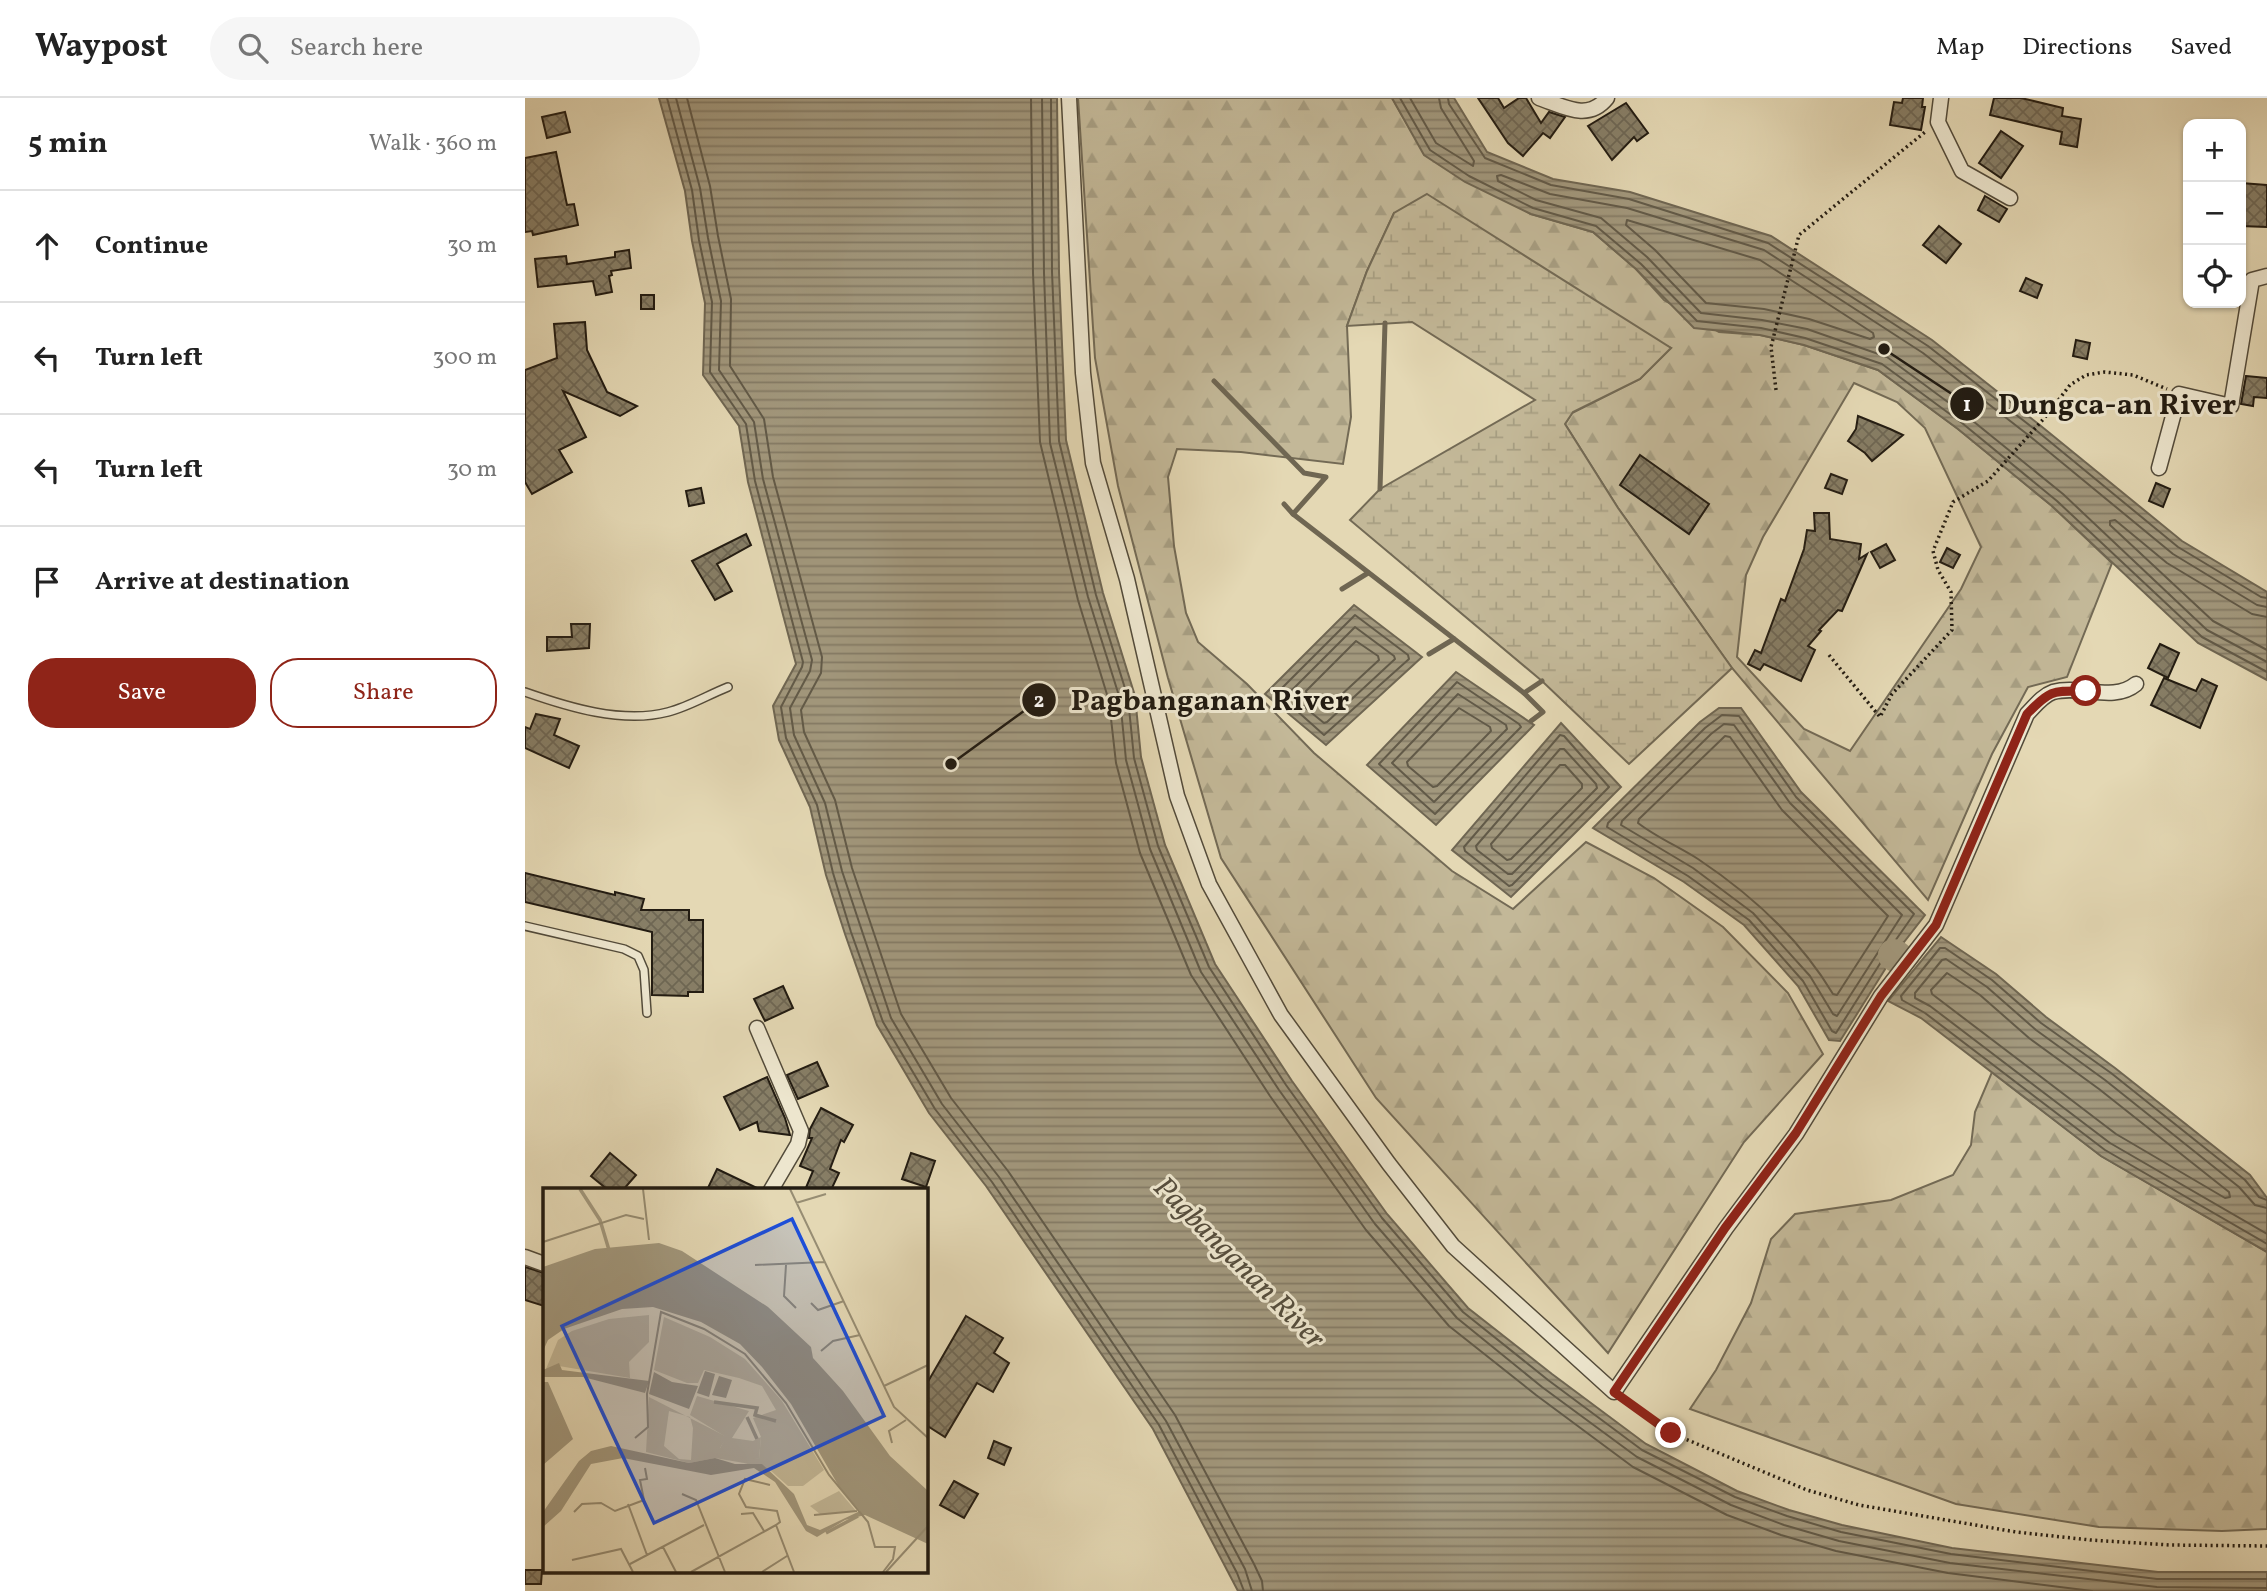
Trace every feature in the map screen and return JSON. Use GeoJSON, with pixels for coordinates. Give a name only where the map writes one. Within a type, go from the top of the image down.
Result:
{"type":"FeatureCollection","features":[{"type":"Feature","properties":{"kind":"street"},"geometry":{"type":"LineString","coordinates":[[1069,98],[1083,373],[1093,463],[1128,579],[1177,796],[1209,884],[1281,1015],[1389,1164],[1453,1246],[1614,1392],[1725,1228],[1796,1133],[1881,996],[1936,925],[2027,714],[2044,696],[2055,691],[2112,693],[2127,691],[2136,684]]}},
{"type":"Feature","properties":{"kind":"street"},"geometry":{"type":"LineString","coordinates":[[1539,98],[1573,110],[1590,112],[1607,98]]}},
{"type":"Feature","properties":{"kind":"street"},"geometry":{"type":"LineString","coordinates":[[1941,98],[1938,122],[1962,171],[2010,198]]}},
{"type":"Feature","properties":{"kind":"street"},"geometry":{"type":"LineString","coordinates":[[2159,468],[2179,394],[2231,406],[2252,280],[2267,276]]}},
{"type":"Feature","properties":{"kind":"street"},"geometry":{"type":"LineString","coordinates":[[757,1028],[801,1131],[798,1144],[773,1188]]}},
{"type":"Feature","properties":{"kind":"street"},"geometry":{"type":"LineString","coordinates":[[525,1257],[543,1264]]}},
{"type":"Feature","properties":{"kind":"lane"},"geometry":{"type":"LineString","coordinates":[[525,692],[577,708],[624,716],[668,712],[728,687]]}},
{"type":"Feature","properties":{"kind":"lane"},"geometry":{"type":"LineString","coordinates":[[525,926],[624,949],[638,956],[644,971],[647,1013]]}},
{"type":"Feature","properties":{"kind":"path"},"geometry":{"type":"LineString","coordinates":[[1776,390],[1771,347],[1799,234],[1938,122]]}},
{"type":"Feature","properties":{"kind":"path"},"geometry":{"type":"LineString","coordinates":[[1829,655],[1880,717],[1892,694],[1952,630],[1951,592],[1938,570],[1933,551],[1953,502],[1988,481],[2070,385],[2086,375],[2105,372],[2133,375],[2179,394]]}},
{"type":"Feature","properties":{"kind":"path"},"geometry":{"type":"LineString","coordinates":[[1614,1392],[1671,1433],[1807,1490],[1859,1505],[2016,1532],[2090,1540],[2170,1545],[2267,1546]]}},
{"type":"Feature","properties":{"kind":"green space"},"geometry":{"type":"Polygon","coordinates":[[[1078,98],[1392,98],[1425,155],[1531,214],[1593,232],[1636,269],[1664,300],[1719,332],[1760,335],[1804,345],[1878,370],[1958,429],[2052,506],[2112,563],[2067,677],[2028,687],[1992,754],[1928,900],[1732,668],[1618,508],[1565,424],[1572,413],[1640,379],[1671,348],[1394,213],[1367,271],[1347,326],[1351,417],[1343,464],[1241,452],[1177,449],[1168,477],[1174,546],[1186,613],[1198,642],[1247,684],[1314,753],[1452,871],[1513,909],[1586,842],[1654,878],[1723,927],[1788,993],[1823,1054],[1744,1142],[1608,1353],[1376,1098],[1221,858],[1168,678],[1118,486],[1095,358],[1078,98]],[[1854,383],[1763,537],[1746,575],[1737,657],[1804,729],[1850,751],[1961,589],[1981,547],[1925,428],[1897,402],[1854,383]]]}},
{"type":"Feature","properties":{"kind":"green space"},"geometry":{"type":"Polygon","coordinates":[[[1427,194],[1671,348],[1640,379],[1573,412],[1565,424],[1618,508],[1732,668],[1629,764],[1542,681],[1350,520],[1380,489],[1535,400],[1412,322],[1347,326],[1367,271],[1394,213],[1427,194]]]}},
{"type":"Feature","properties":{"kind":"green space"},"geometry":{"type":"Polygon","coordinates":[[[1992,1072],[2101,1156],[2267,1252],[2267,1529],[2222,1531],[2099,1527],[1956,1504],[1690,1409],[1716,1370],[1751,1303],[1771,1239],[1795,1214],[1891,1200],[1953,1175],[1971,1145],[1975,1112],[1992,1072]]]}},
{"type":"Feature","properties":{"kind":"water"},"geometry":{"type":"Polygon","coordinates":[[[659,98],[1057,98],[1059,272],[1066,440],[1103,593],[1135,696],[1141,757],[1165,845],[1215,964],[1292,1081],[1387,1214],[1468,1308],[1646,1444],[1737,1491],[1789,1510],[1842,1525],[1952,1548],[2158,1572],[2267,1572],[2267,1591],[1238,1591],[1153,1429],[986,1186],[929,1113],[877,1025],[826,875],[810,807],[779,740],[773,706],[796,664],[748,482],[739,426],[703,375],[705,303],[685,191],[659,98]]]}},
{"type":"Feature","properties":{"kind":"water"},"geometry":{"type":"Polygon","coordinates":[[[1392,98],[1454,98],[1487,152],[1553,179],[1630,192],[1771,236],[1932,340],[2182,541],[2267,592],[2267,680],[2198,643],[2052,506],[1958,429],[1878,370],[1804,345],[1760,335],[1694,328],[1636,269],[1593,232],[1531,214],[1465,182],[1424,155],[1392,98]]]}},
{"type":"Feature","properties":{"kind":"water"},"geometry":{"type":"Polygon","coordinates":[[[1354,605],[1422,657],[1326,745],[1265,694],[1354,605]]]}},
{"type":"Feature","properties":{"kind":"water"},"geometry":{"type":"Polygon","coordinates":[[[1456,672],[1534,725],[1436,825],[1367,765],[1456,672]]]}},
{"type":"Feature","properties":{"kind":"water"},"geometry":{"type":"Polygon","coordinates":[[[1719,708],[1741,708],[1801,792],[1925,915],[1894,955],[1840,1041],[1829,1040],[1798,986],[1744,925],[1684,882],[1593,828],[1700,722],[1719,708]]]}},
{"type":"Feature","properties":{"kind":"water"},"geometry":{"type":"Polygon","coordinates":[[[1561,723],[1621,787],[1511,897],[1452,850],[1561,723]]]}},
{"type":"Feature","properties":{"kind":"water"},"geometry":{"type":"Polygon","coordinates":[[[1941,937],[1996,974],[2046,1017],[2250,1175],[2267,1198],[2267,1252],[2101,1156],[1921,1018],[1888,1001],[1941,937]]]}},
{"type":"Feature","properties":{"kind":"building"},"geometry":{"type":"Polygon","coordinates":[[[1478,98],[1498,98],[1504,108],[1519,98],[1526,98],[1541,123],[1549,112],[1565,117],[1550,138],[1543,133],[1523,156],[1508,143],[1478,98]]]}},
{"type":"Feature","properties":{"kind":"building"},"geometry":{"type":"Polygon","coordinates":[[[1903,98],[1923,98],[1922,107],[1925,107],[1921,130],[1890,125],[1894,102],[1902,103],[1903,98]]]}},
{"type":"Feature","properties":{"kind":"building"},"geometry":{"type":"Polygon","coordinates":[[[1994,98],[2021,98],[2063,108],[2062,116],[2081,119],[2077,147],[2060,144],[2062,132],[1990,115],[1994,98]]]}},
{"type":"Feature","properties":{"kind":"building"},"geometry":{"type":"Polygon","coordinates":[[[1626,103],[1648,133],[1637,141],[1634,137],[1612,160],[1588,126],[1626,103]]]}},
{"type":"Feature","properties":{"kind":"building"},"geometry":{"type":"Polygon","coordinates":[[[565,112],[570,132],[547,138],[542,117],[565,112]]]}},
{"type":"Feature","properties":{"kind":"building"},"geometry":{"type":"Polygon","coordinates":[[[2001,131],[2023,146],[2001,178],[1979,163],[2001,131]]]}},
{"type":"Feature","properties":{"kind":"building"},"geometry":{"type":"Polygon","coordinates":[[[556,152],[567,205],[574,204],[578,225],[533,235],[532,231],[525,232],[525,158],[556,152]]]}},
{"type":"Feature","properties":{"kind":"building"},"geometry":{"type":"Polygon","coordinates":[[[2246,183],[2267,185],[2267,227],[2246,226],[2246,183]]]}},
{"type":"Feature","properties":{"kind":"building"},"geometry":{"type":"Polygon","coordinates":[[[1985,196],[2007,209],[1999,222],[1978,210],[1985,196]]]}},
{"type":"Feature","properties":{"kind":"building"},"geometry":{"type":"Polygon","coordinates":[[[1939,226],[1961,244],[1946,263],[1923,245],[1939,226]]]}},
{"type":"Feature","properties":{"kind":"building"},"geometry":{"type":"Polygon","coordinates":[[[629,250],[631,268],[611,271],[612,275],[609,276],[612,292],[596,295],[593,281],[538,287],[535,259],[566,256],[567,264],[615,257],[615,252],[629,250]]]}},
{"type":"Feature","properties":{"kind":"building"},"geometry":{"type":"Polygon","coordinates":[[[2026,278],[2042,285],[2037,298],[2020,291],[2026,278]]]}},
{"type":"Feature","properties":{"kind":"building"},"geometry":{"type":"Polygon","coordinates":[[[641,295],[654,295],[654,309],[641,309],[641,295]]]}},
{"type":"Feature","properties":{"kind":"building"},"geometry":{"type":"Polygon","coordinates":[[[585,322],[587,350],[607,392],[637,406],[620,416],[563,391],[586,437],[559,450],[572,472],[532,494],[525,482],[525,370],[557,358],[554,324],[585,322]]]}},
{"type":"Feature","properties":{"kind":"building"},"geometry":{"type":"Polygon","coordinates":[[[2076,340],[2090,343],[2087,359],[2073,356],[2076,340]]]}},
{"type":"Feature","properties":{"kind":"building"},"geometry":{"type":"Polygon","coordinates":[[[2246,376],[2267,378],[2267,398],[2254,397],[2253,406],[2241,404],[2246,376]]]}},
{"type":"Feature","properties":{"kind":"building"},"geometry":{"type":"Polygon","coordinates":[[[1858,416],[1903,435],[1872,461],[1848,441],[1856,429],[1858,416]]]}},
{"type":"Feature","properties":{"kind":"building"},"geometry":{"type":"Polygon","coordinates":[[[1640,455],[1709,504],[1689,534],[1620,485],[1640,455]]]}},
{"type":"Feature","properties":{"kind":"building"},"geometry":{"type":"Polygon","coordinates":[[[1831,474],[1847,480],[1842,494],[1825,488],[1831,474]]]}},
{"type":"Feature","properties":{"kind":"building"},"geometry":{"type":"Polygon","coordinates":[[[2156,483],[2170,489],[2163,507],[2149,501],[2156,483]]]}},
{"type":"Feature","properties":{"kind":"building"},"geometry":{"type":"Polygon","coordinates":[[[701,488],[704,503],[689,506],[686,491],[701,488]]]}},
{"type":"Feature","properties":{"kind":"building"},"geometry":{"type":"Polygon","coordinates":[[[1814,513],[1829,513],[1830,539],[1861,544],[1859,559],[1867,554],[1842,611],[1838,610],[1808,646],[1815,650],[1801,681],[1764,664],[1760,670],[1748,664],[1755,650],[1761,653],[1781,599],[1785,601],[1804,549],[1807,530],[1815,531],[1814,513]]]}},
{"type":"Feature","properties":{"kind":"building"},"geometry":{"type":"Polygon","coordinates":[[[746,534],[751,545],[717,564],[732,591],[715,600],[692,561],[746,534]]]}},
{"type":"Feature","properties":{"kind":"building"},"geometry":{"type":"Polygon","coordinates":[[[1886,544],[1895,560],[1880,568],[1871,552],[1886,544]]]}},
{"type":"Feature","properties":{"kind":"building"},"geometry":{"type":"Polygon","coordinates":[[[1947,548],[1960,555],[1953,568],[1940,562],[1947,548]]]}},
{"type":"Feature","properties":{"kind":"building"},"geometry":{"type":"Polygon","coordinates":[[[571,624],[590,624],[589,648],[547,651],[547,637],[572,637],[571,624]]]}},
{"type":"Feature","properties":{"kind":"building"},"geometry":{"type":"Polygon","coordinates":[[[2160,644],[2179,653],[2168,678],[2148,668],[2160,644]]]}},
{"type":"Feature","properties":{"kind":"building"},"geometry":{"type":"Polygon","coordinates":[[[2164,678],[2196,691],[2202,679],[2217,686],[2200,728],[2151,705],[2164,678]]]}},
{"type":"Feature","properties":{"kind":"building"},"geometry":{"type":"Polygon","coordinates":[[[536,714],[560,719],[554,735],[579,746],[569,768],[525,748],[525,727],[530,729],[536,714]]]}},
{"type":"Feature","properties":{"kind":"building"},"geometry":{"type":"Polygon","coordinates":[[[525,873],[615,895],[615,892],[644,899],[641,910],[689,910],[689,920],[703,920],[703,992],[688,992],[688,996],[652,995],[652,932],[525,902],[525,873]]]}},
{"type":"Feature","properties":{"kind":"building"},"geometry":{"type":"Polygon","coordinates":[[[783,986],[793,1008],[765,1021],[754,999],[783,986]]]}},
{"type":"Feature","properties":{"kind":"building"},"geometry":{"type":"Polygon","coordinates":[[[817,1062],[828,1086],[798,1099],[787,1075],[817,1062]]]}},
{"type":"Feature","properties":{"kind":"building"},"geometry":{"type":"Polygon","coordinates":[[[767,1077],[790,1135],[759,1131],[757,1122],[740,1130],[724,1097],[767,1077]]]}},
{"type":"Feature","properties":{"kind":"building"},"geometry":{"type":"Polygon","coordinates":[[[821,1108],[853,1125],[844,1142],[841,1140],[830,1169],[839,1173],[832,1188],[806,1188],[813,1171],[800,1166],[812,1138],[809,1138],[810,1129],[821,1108]]]}},
{"type":"Feature","properties":{"kind":"building"},"geometry":{"type":"Polygon","coordinates":[[[610,1153],[636,1175],[625,1188],[606,1188],[591,1176],[610,1153]]]}},
{"type":"Feature","properties":{"kind":"building"},"geometry":{"type":"Polygon","coordinates":[[[911,1153],[935,1161],[926,1187],[902,1179],[911,1153]]]}},
{"type":"Feature","properties":{"kind":"building"},"geometry":{"type":"Polygon","coordinates":[[[717,1169],[757,1188],[708,1188],[717,1169]]]}},
{"type":"Feature","properties":{"kind":"building"},"geometry":{"type":"Polygon","coordinates":[[[525,1267],[543,1273],[543,1306],[525,1300],[525,1267]]]}},
{"type":"Feature","properties":{"kind":"building"},"geometry":{"type":"Polygon","coordinates":[[[966,1316],[1003,1338],[994,1353],[1009,1363],[993,1392],[977,1383],[945,1437],[927,1426],[927,1383],[966,1316]]]}},
{"type":"Feature","properties":{"kind":"building"},"geometry":{"type":"Polygon","coordinates":[[[994,1441],[1011,1448],[1004,1465],[988,1458],[994,1441]]]}},
{"type":"Feature","properties":{"kind":"building"},"geometry":{"type":"Polygon","coordinates":[[[954,1481],[978,1494],[964,1518],[940,1505],[954,1481]]]}},
{"type":"Feature","properties":{"kind":"building"},"geometry":{"type":"Polygon","coordinates":[[[525,1570],[542,1570],[541,1584],[525,1584],[525,1570]]]}},
{"type":"Feature","properties":{"kind":"waterway"},"geometry":{"type":"LineString","coordinates":[[1380,489],[1385,323]]}},
{"type":"Feature","properties":{"kind":"waterway"},"geometry":{"type":"LineString","coordinates":[[1214,381],[1304,473],[1326,477],[1293,514],[1524,693],[1542,681]]}},
{"type":"Feature","properties":{"kind":"waterway"},"geometry":{"type":"LineString","coordinates":[[1284,504],[1293,514]]}},
{"type":"Feature","properties":{"kind":"waterway"},"geometry":{"type":"LineString","coordinates":[[1342,589],[1368,573]]}},
{"type":"Feature","properties":{"kind":"waterway"},"geometry":{"type":"LineString","coordinates":[[1429,654],[1454,639]]}},
{"type":"Feature","properties":{"kind":"waterway"},"geometry":{"type":"LineString","coordinates":[[1524,693],[1543,712],[1531,721]]}},
{"type":"Feature","properties":{"kind":"place","name":"Dungca-an River"},"geometry":{"type":"Point","coordinates":[1884,349]}},
{"type":"Feature","properties":{"kind":"place","name":"Pagbanganan River"},"geometry":{"type":"Point","coordinates":[951,764]}},
{"type":"Feature","properties":{"kind":"route"},"geometry":{"type":"LineString","coordinates":[[1671,1433],[1614,1392],[1725,1228],[1796,1133],[1881,996],[1936,925],[2027,714],[2044,696],[2055,691],[2086,691]]}}]}
